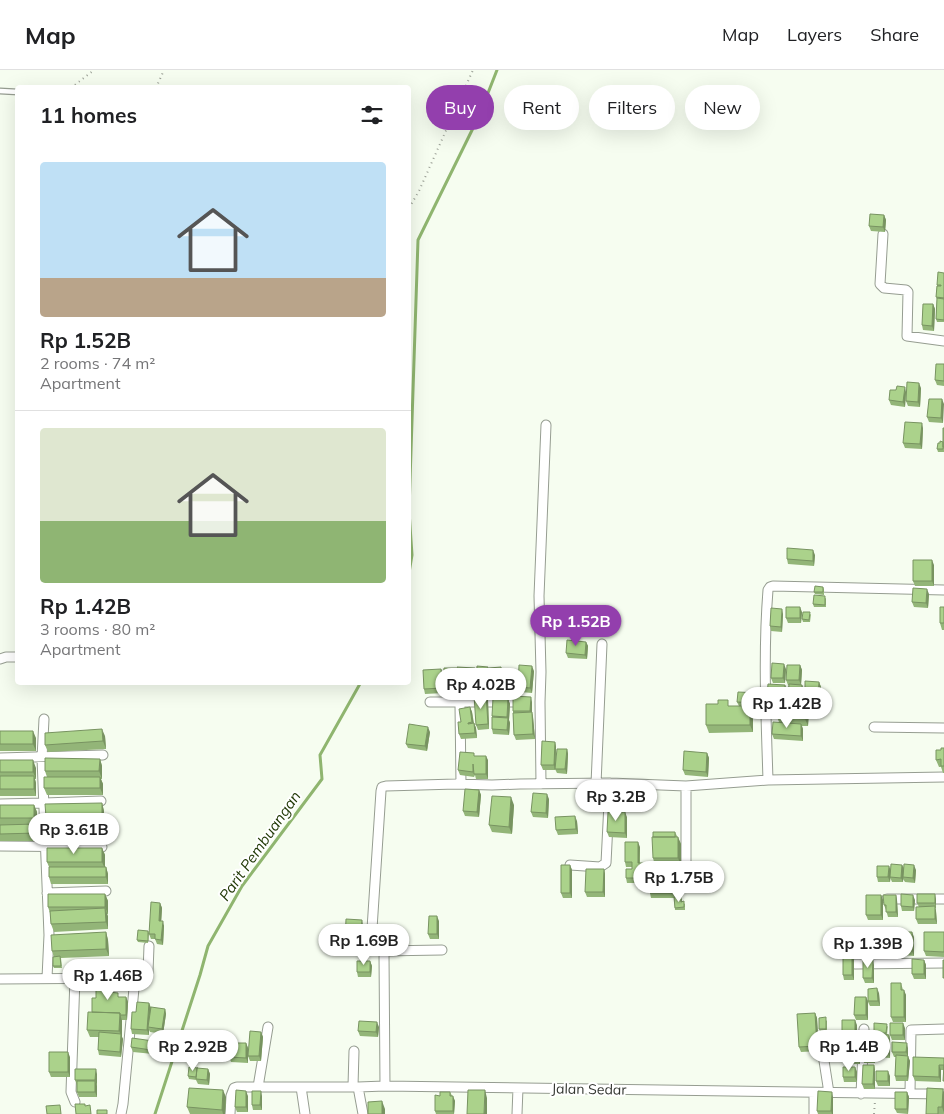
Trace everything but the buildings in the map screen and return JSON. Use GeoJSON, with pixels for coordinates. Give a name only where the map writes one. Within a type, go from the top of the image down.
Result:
{"type":"FeatureCollection","features":[{"type":"Feature","properties":{"kind":"street"},"geometry":{"type":"LineString","coordinates":[[883,234],[880,284],[884,288],[906,290],[908,292],[907,336],[944,341]]}},
{"type":"Feature","properties":{"kind":"street"},"geometry":{"type":"LineString","coordinates":[[541,784],[539,596],[546,425]]}},
{"type":"Feature","properties":{"kind":"street"},"geometry":{"type":"LineString","coordinates":[[768,780],[765,692],[766,623],[768,590],[770,587],[944,590]]}},
{"type":"Feature","properties":{"kind":"street"},"geometry":{"type":"LineString","coordinates":[[596,784],[602,644]]}},
{"type":"Feature","properties":{"kind":"street"},"geometry":{"type":"LineString","coordinates":[[0,659],[15,657]]}},
{"type":"Feature","properties":{"kind":"street"},"geometry":{"type":"LineString","coordinates":[[430,702],[540,702]]}},
{"type":"Feature","properties":{"kind":"street"},"geometry":{"type":"LineString","coordinates":[[460,702],[461,784]]}},
{"type":"Feature","properties":{"kind":"street"},"geometry":{"type":"LineString","coordinates":[[44,719],[42,758],[45,847],[47,893],[53,935],[47,978]]}},
{"type":"Feature","properties":{"kind":"street"},"geometry":{"type":"LineString","coordinates":[[874,727],[944,728]]}},
{"type":"Feature","properties":{"kind":"street"},"geometry":{"type":"LineString","coordinates":[[0,758],[103,755]]}},
{"type":"Feature","properties":{"kind":"street"},"geometry":{"type":"LineString","coordinates":[[442,950],[382,951],[371,949],[382,787],[461,784],[610,783],[686,786],[768,780],[944,777]]}},
{"type":"Feature","properties":{"kind":"street"},"geometry":{"type":"LineString","coordinates":[[570,865],[600,867],[606,863],[610,783]]}},
{"type":"Feature","properties":{"kind":"street"},"geometry":{"type":"LineString","coordinates":[[686,786],[686,876]]}},
{"type":"Feature","properties":{"kind":"street"},"geometry":{"type":"LineString","coordinates":[[0,804],[101,801]]}},
{"type":"Feature","properties":{"kind":"street"},"geometry":{"type":"LineString","coordinates":[[0,846],[102,847]]}},
{"type":"Feature","properties":{"kind":"street"},"geometry":{"type":"LineString","coordinates":[[47,893],[106,891]]}},
{"type":"Feature","properties":{"kind":"street"},"geometry":{"type":"LineString","coordinates":[[874,899],[944,899]]}},
{"type":"Feature","properties":{"kind":"street"},"geometry":{"type":"LineString","coordinates":[[0,979],[135,978],[145,976],[148,972],[149,946]]}},
{"type":"Feature","properties":{"kind":"street"},"geometry":{"type":"LineString","coordinates":[[382,951],[384,954],[385,1086]]}},
{"type":"Feature","properties":{"kind":"street"},"geometry":{"type":"LineString","coordinates":[[855,964],[944,963]]}},
{"type":"Feature","properties":{"kind":"street"},"geometry":{"type":"LineString","coordinates":[[75,978],[71,1092],[75,1102]]}},
{"type":"Feature","properties":{"kind":"street"},"geometry":{"type":"LineString","coordinates":[[121,1114],[135,978]]}},
{"type":"Feature","properties":{"kind":"street"},"geometry":{"type":"LineString","coordinates":[[258,1086],[268,1027]]}},
{"type":"Feature","properties":{"kind":"street"},"geometry":{"type":"LineString","coordinates":[[862,1094],[864,1029]]}},
{"type":"Feature","properties":{"kind":"street"},"geometry":{"type":"LineString","coordinates":[[910,1093],[911,1030],[944,1029]]}},
{"type":"Feature","properties":{"kind":"street"},"geometry":{"type":"LineString","coordinates":[[822,1048],[829,1093]]}},
{"type":"Feature","properties":{"kind":"street"},"geometry":{"type":"LineString","coordinates":[[354,1051],[355,1086],[362,1114]]}},
{"type":"Feature","properties":{"kind":"street","name":"Jalan Sedar"},"geometry":{"type":"LineString","coordinates":[[230,1114],[231,1096],[234,1088],[258,1086],[944,1094]]}},
{"type":"Feature","properties":{"kind":"street"},"geometry":{"type":"LineString","coordinates":[[301,1087],[305,1114]]}},
{"type":"Feature","properties":{"kind":"street"},"geometry":{"type":"LineString","coordinates":[[517,1114],[518,1088]]}},
{"type":"Feature","properties":{"kind":"street"},"geometry":{"type":"LineString","coordinates":[[814,1093],[814,1114]]}},
{"type":"Feature","properties":{"kind":"lane"},"geometry":{"type":"LineString","coordinates":[[0,91],[15,92]]}},
{"type":"Feature","properties":{"kind":"path"},"geometry":{"type":"LineString","coordinates":[[75,85],[94,70]]}},
{"type":"Feature","properties":{"kind":"path"},"geometry":{"type":"LineString","coordinates":[[157,85],[164,70]]}},
{"type":"Feature","properties":{"kind":"path"},"geometry":{"type":"LineString","coordinates":[[411,205],[419,192],[473,70]]}},
{"type":"Feature","properties":{"kind":"path"},"geometry":{"type":"LineString","coordinates":[[874,1114],[875,1094]]}},
{"type":"Feature","properties":{"kind":"waterway","name":"Parit Pembuangan"},"geometry":{"type":"LineString","coordinates":[[411,451],[418,240],[479,116],[497,70]]}},
{"type":"Feature","properties":{"kind":"waterway","name":"Parit Pembuangan"},"geometry":{"type":"LineString","coordinates":[[411,540],[411,561]]}},
{"type":"Feature","properties":{"kind":"waterway","name":"Parit Pembuangan"},"geometry":{"type":"LineString","coordinates":[[155,1114],[208,946],[242,886],[322,779],[320,755],[359,685]]}}]}
